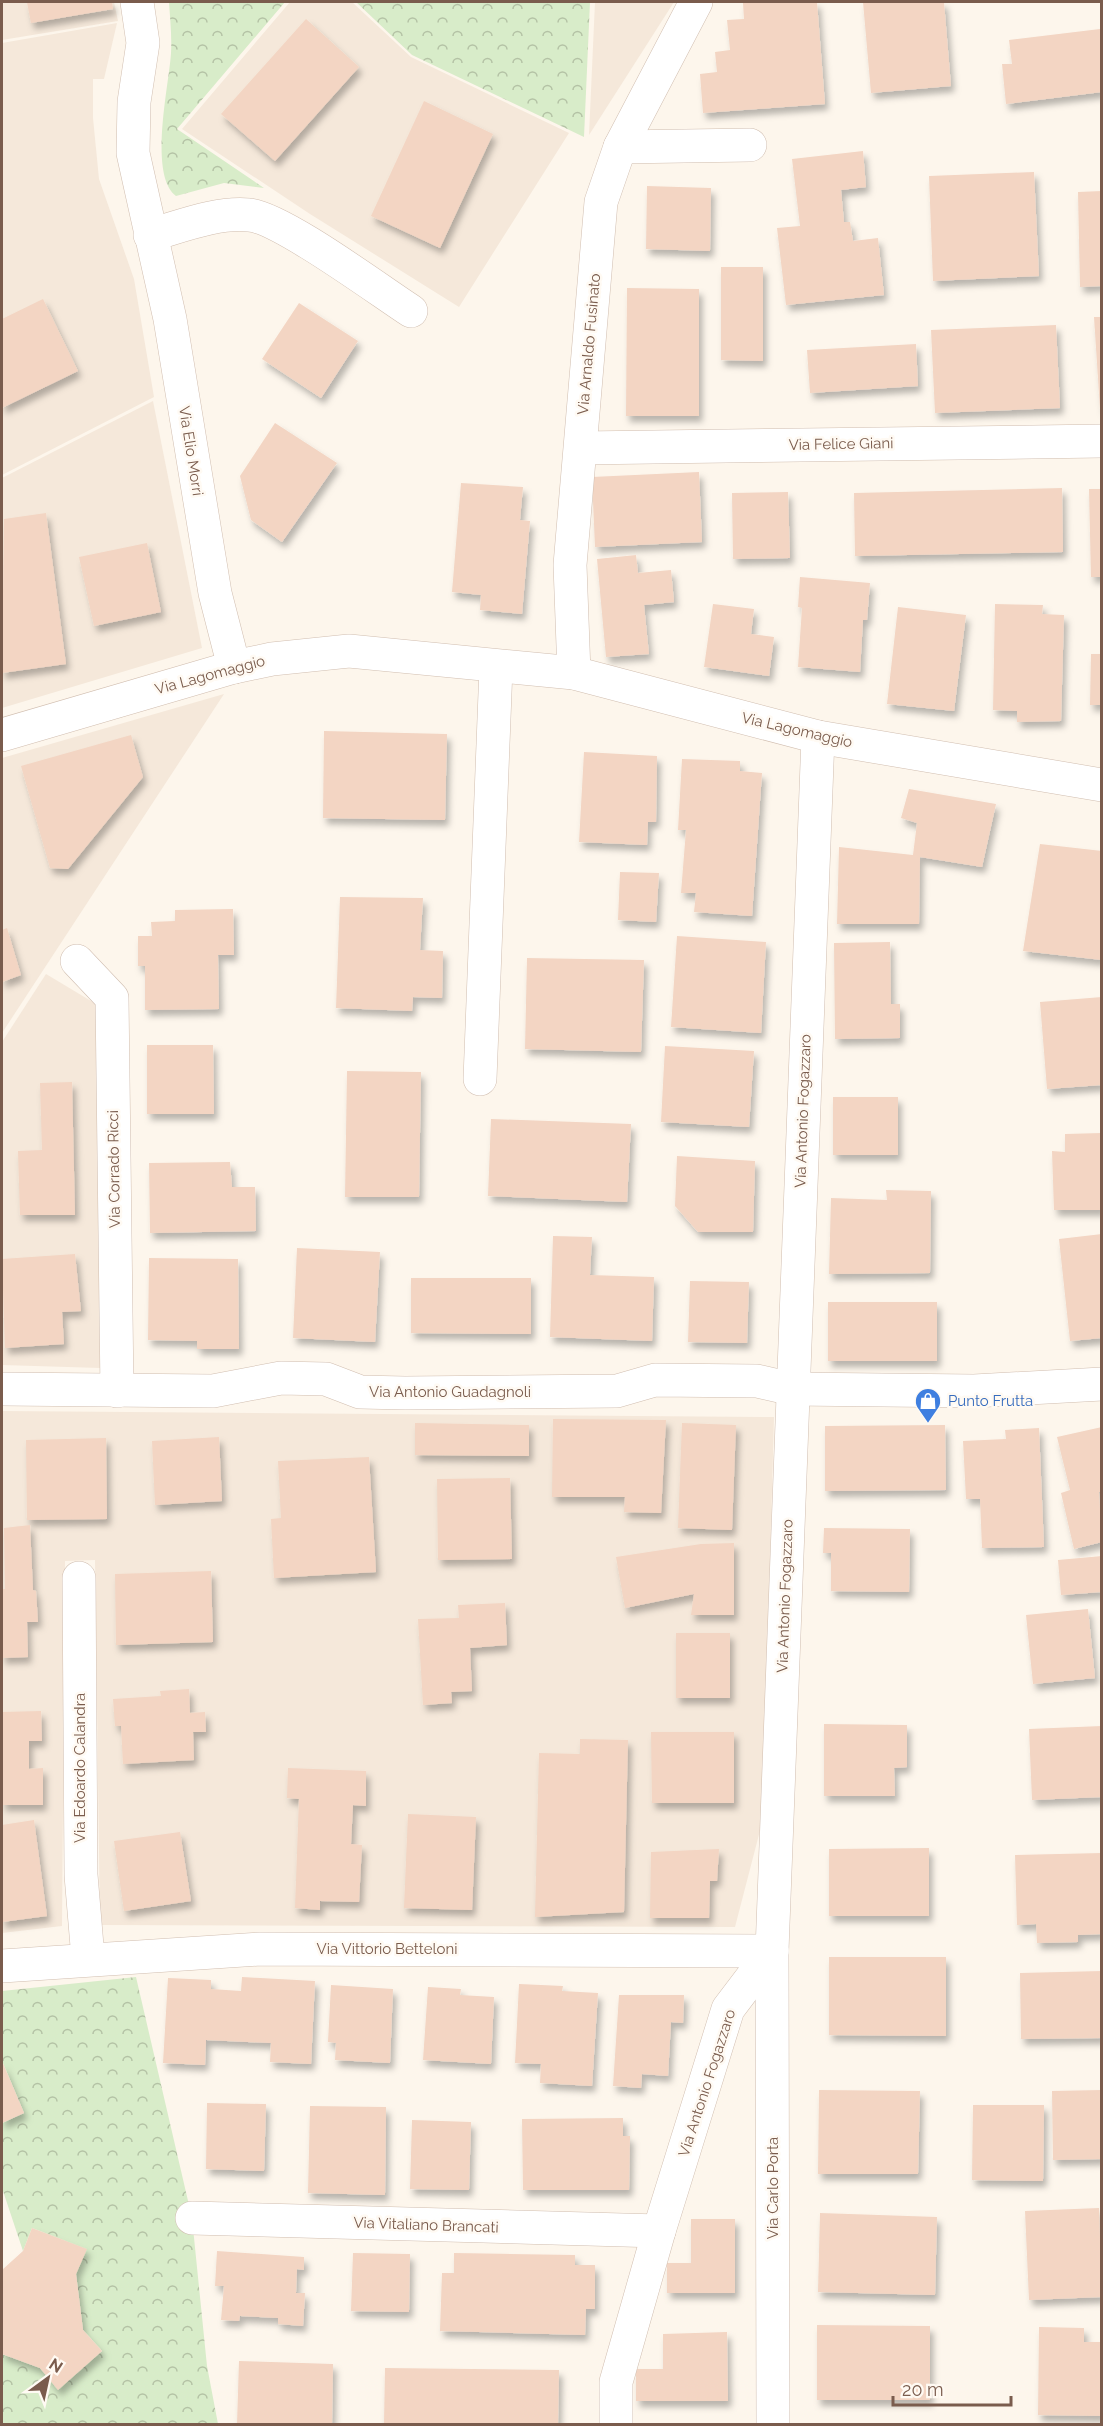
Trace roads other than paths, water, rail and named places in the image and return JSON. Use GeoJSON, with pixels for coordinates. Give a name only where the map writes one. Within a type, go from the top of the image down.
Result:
{"type":"FeatureCollection","features":[{"type":"Feature","properties":{"kind":"street","name":"Via Elio Morri"},"geometry":{"type":"LineString","coordinates":[[137,2],[143,43],[134,102],[134,153],[170,320],[215,593],[234,667]]}},
{"type":"Feature","properties":{"kind":"street","name":"Via Arnaldo Fusinato"},"geometry":{"type":"LineString","coordinates":[[574,673],[570,565],[601,202],[620,147],[696,2]]}},
{"type":"Feature","properties":{"kind":"street"},"geometry":{"type":"LineString","coordinates":[[620,147],[750,145]]}},
{"type":"Feature","properties":{"kind":"street"},"geometry":{"type":"LineString","coordinates":[[150,235],[223,215],[251,215],[278,225],[411,311]]}},
{"type":"Feature","properties":{"kind":"street","name":"Via Felice Giani"},"geometry":{"type":"LineString","coordinates":[[581,448],[1101,441]]}},
{"type":"Feature","properties":{"kind":"street","name":"Via Lagomaggio"},"geometry":{"type":"LineString","coordinates":[[2,735],[234,667],[272,659],[350,651],[574,673],[818,737],[1101,785]]}},
{"type":"Feature","properties":{"kind":"street"},"geometry":{"type":"LineString","coordinates":[[480,1079],[496,667]]}},
{"type":"Feature","properties":{"kind":"street","name":"Via Antonio Fogazzaro"},"geometry":{"type":"LineString","coordinates":[[616,2424],[616,2382],[659,2231],[728,2009],[772,1951],[818,737]]}},
{"type":"Feature","properties":{"kind":"street","name":"Via Corrado Ricci"},"geometry":{"type":"LineString","coordinates":[[77,961],[112,998],[117,1391]]}},
{"type":"Feature","properties":{"kind":"street","name":"Via Antonio Guadagnoli"},"geometry":{"type":"LineString","coordinates":[[2,1389],[213,1391],[280,1378],[327,1379],[360,1392],[393,1393],[617,1391],[655,1380],[757,1381],[792,1389],[974,1391],[1101,1384]]}},
{"type":"Feature","properties":{"kind":"street","name":"Via Edoardo Calandra"},"geometry":{"type":"LineString","coordinates":[[79,1578],[81,1875],[88,1959]]}},
{"type":"Feature","properties":{"kind":"street","name":"Via Vittorio Betteloni"},"geometry":{"type":"LineString","coordinates":[[2,1966],[260,1949],[772,1951]]}},
{"type":"Feature","properties":{"kind":"street","name":"Via Carlo Porta"},"geometry":{"type":"LineString","coordinates":[[772,1951],[773,2424]]}},
{"type":"Feature","properties":{"kind":"street","name":"Via Vitaliano Brancati"},"geometry":{"type":"LineString","coordinates":[[192,2218],[659,2231]]}},
{"type":"Feature","properties":{"kind":"place","name":"Punto Frutta"},"geometry":{"type":"Point","coordinates":[928,1424]}}]}
